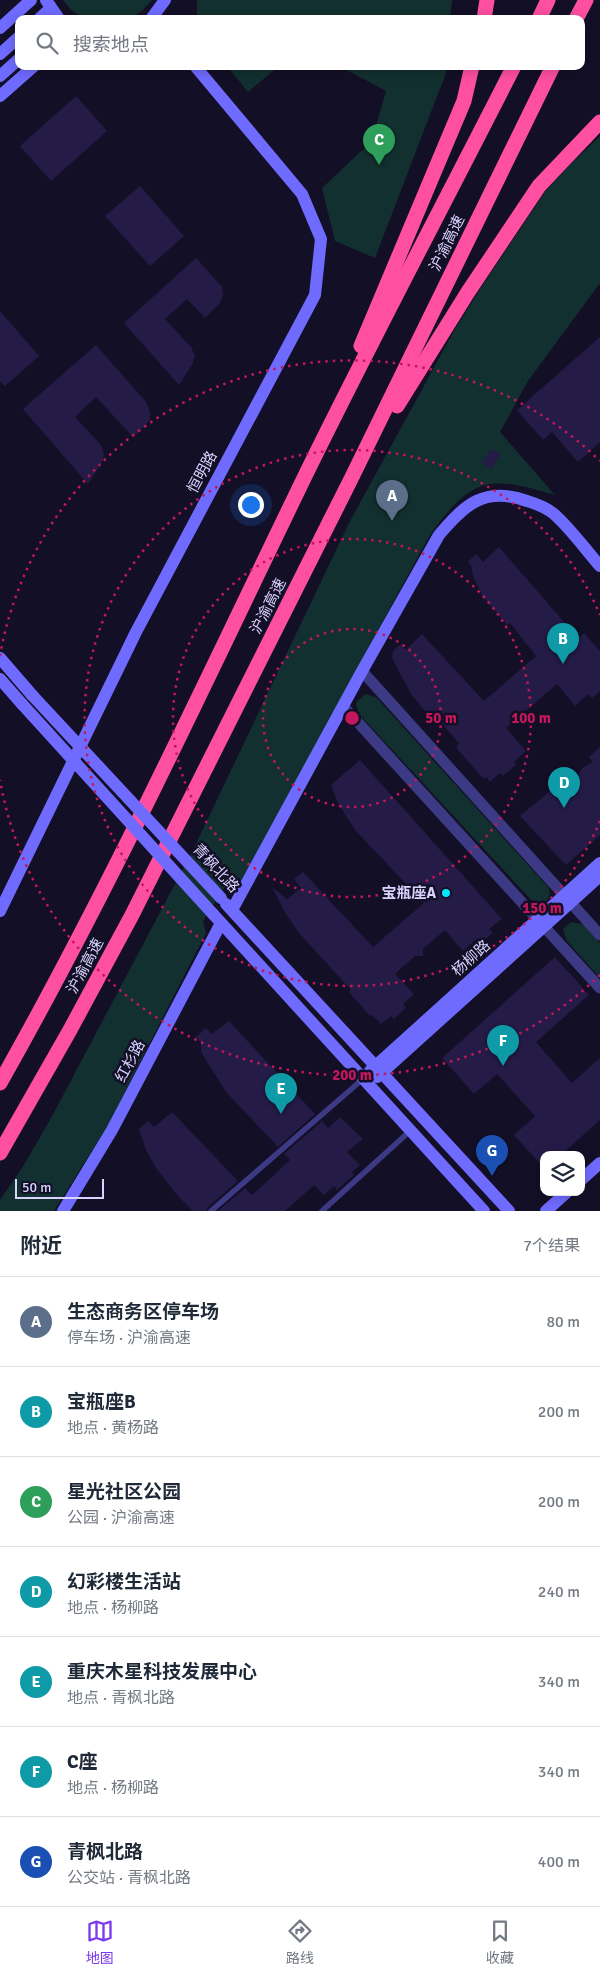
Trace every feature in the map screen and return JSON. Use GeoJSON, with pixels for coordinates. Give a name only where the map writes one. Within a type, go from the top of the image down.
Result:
{"type":"FeatureCollection","features":[{"type":"Feature","properties":{"kind":"highway"},"geometry":{"type":"LineString","coordinates":[[485,15],[487,0]]}},
{"type":"Feature","properties":{"kind":"highway"},"geometry":{"type":"LineString","coordinates":[[541,15],[548,0]]}},
{"type":"Feature","properties":{"kind":"highway"},"geometry":{"type":"LineString","coordinates":[[578,15],[586,0]]}},
{"type":"Feature","properties":{"kind":"highway"},"geometry":{"type":"LineString","coordinates":[[316,454],[464,101],[471,70]]}},
{"type":"Feature","properties":{"kind":"highway","name":"沪渝高速"},"geometry":{"type":"LineString","coordinates":[[0,1083],[38,1016],[99,899],[316,454],[512,70]]}},
{"type":"Feature","properties":{"kind":"highway","name":"沪渝高速"},"geometry":{"type":"LineString","coordinates":[[0,1153],[46,1073],[132,914],[352,478],[551,70]]}},
{"type":"Feature","properties":{"kind":"highway"},"geometry":{"type":"LineString","coordinates":[[352,478],[468,292],[539,186],[600,122]]}},
{"type":"Feature","properties":{"kind":"street"},"geometry":{"type":"LineString","coordinates":[[0,28],[31,0]]}},
{"type":"Feature","properties":{"kind":"street"},"geometry":{"type":"LineString","coordinates":[[155,15],[165,0]]}},
{"type":"Feature","properties":{"kind":"street"},"geometry":{"type":"LineString","coordinates":[[41,15],[48,4],[56,15]]}},
{"type":"Feature","properties":{"kind":"street"},"geometry":{"type":"LineString","coordinates":[[0,54],[15,41]]}},
{"type":"Feature","properties":{"kind":"street"},"geometry":{"type":"LineString","coordinates":[[0,76],[15,63]]}},
{"type":"Feature","properties":{"kind":"street"},"geometry":{"type":"LineString","coordinates":[[0,96],[29,70]]}},
{"type":"Feature","properties":{"kind":"street","name":"恒明路"},"geometry":{"type":"LineString","coordinates":[[0,911],[136,632],[315,295],[321,239],[302,194],[198,70]]}},
{"type":"Feature","properties":{"kind":"street"},"geometry":{"type":"LineString","coordinates":[[232,910],[362,671],[439,535],[452,519],[468,505],[484,497],[503,495],[536,504],[553,513],[600,566]]}},
{"type":"Feature","properties":{"kind":"street"},"geometry":{"type":"LineString","coordinates":[[536,504],[552,519],[600,576]]}},
{"type":"Feature","properties":{"kind":"street","name":"青枫北路"},"geometry":{"type":"LineString","coordinates":[[0,658],[32,695],[380,1069],[509,1211]]}},
{"type":"Feature","properties":{"kind":"street"},"geometry":{"type":"LineString","coordinates":[[362,671],[600,935]]}},
{"type":"Feature","properties":{"kind":"street"},"geometry":{"type":"LineString","coordinates":[[0,679],[484,1211]]}},
{"type":"Feature","properties":{"kind":"street"},"geometry":{"type":"LineString","coordinates":[[343,706],[600,988]]}},
{"type":"Feature","properties":{"kind":"street","name":"杨柳路"},"geometry":{"type":"LineString","coordinates":[[568,899],[600,863]]}},
{"type":"Feature","properties":{"kind":"street","name":"杨柳路"},"geometry":{"type":"LineString","coordinates":[[367,1081],[568,899],[600,876]]}},
{"type":"Feature","properties":{"kind":"street","name":"红杉路"},"geometry":{"type":"LineString","coordinates":[[64,1211],[112,1130],[217,918]]}},
{"type":"Feature","properties":{"kind":"street"},"geometry":{"type":"LineString","coordinates":[[585,1176],[600,1163]]}},
{"type":"Feature","properties":{"kind":"street"},"geometry":{"type":"LineString","coordinates":[[546,1211],[563,1196]]}},
{"type":"Feature","properties":{"kind":"lane"},"geometry":{"type":"LineString","coordinates":[[211,1211],[367,1081]]}},
{"type":"Feature","properties":{"kind":"lane"},"geometry":{"type":"LineString","coordinates":[[322,1211],[411,1130]]}},
{"type":"Feature","properties":{"kind":"green space"},"geometry":{"type":"Polygon","coordinates":[[[63,0],[152,0],[142,11],[135,15],[80,15],[72,11],[63,0]]]}},
{"type":"Feature","properties":{"kind":"green space"},"geometry":{"type":"Polygon","coordinates":[[[197,0],[452,0],[450,15],[197,15],[197,0]]]}},
{"type":"Feature","properties":{"kind":"green space"},"geometry":{"type":"Polygon","coordinates":[[[230,70],[274,70],[248,92],[230,70]]]}},
{"type":"Feature","properties":{"kind":"green space"},"geometry":{"type":"Polygon","coordinates":[[[347,70],[446,70],[375,258],[335,241],[322,188],[371,142],[386,91],[347,70]]]}},
{"type":"Feature","properties":{"kind":"green space"},"geometry":{"type":"Polygon","coordinates":[[[600,136],[600,283],[528,381],[500,432],[555,495],[513,485],[497,484],[483,486],[470,492],[458,501],[430,535],[238,886],[224,888],[203,921],[206,933],[107,1127],[54,1211],[0,1211],[0,1200],[22,1168],[50,1120],[192,852],[349,523],[455,329],[545,192],[600,136]]]}},
{"type":"Feature","properties":{"kind":"green space"},"geometry":{"type":"Polygon","coordinates":[[[365,694],[376,697],[549,888],[550,892],[547,901],[538,904],[534,903],[358,713],[356,703],[365,694]]]}},
{"type":"Feature","properties":{"kind":"green space"},"geometry":{"type":"Polygon","coordinates":[[[571,922],[583,924],[600,943],[600,978],[567,941],[563,929],[571,922]]]}},
{"type":"Feature","properties":{"kind":"building"},"geometry":{"type":"Polygon","coordinates":[[[76,96],[107,131],[51,181],[20,146],[76,96]]]}},
{"type":"Feature","properties":{"kind":"building"},"geometry":{"type":"Polygon","coordinates":[[[140,186],[184,236],[150,266],[105,216],[140,186]]]}},
{"type":"Feature","properties":{"kind":"building"},"geometry":{"type":"Polygon","coordinates":[[[196,258],[222,287],[223,295],[220,303],[205,318],[187,299],[165,319],[191,347],[195,356],[193,363],[179,385],[124,323],[196,258]]]}},
{"type":"Feature","properties":{"kind":"building"},"geometry":{"type":"Polygon","coordinates":[[[0,311],[39,356],[5,386],[0,381],[0,311]]]}},
{"type":"Feature","properties":{"kind":"building"},"geometry":{"type":"Polygon","coordinates":[[[600,337],[600,442],[578,462],[552,432],[543,440],[517,410],[600,337]]]}},
{"type":"Feature","properties":{"kind":"building"},"geometry":{"type":"Polygon","coordinates":[[[96,345],[146,402],[150,412],[150,419],[133,437],[96,397],[75,417],[101,445],[104,455],[102,462],[88,484],[23,409],[96,345]]]}},
{"type":"Feature","properties":{"kind":"building"},"geometry":{"type":"Polygon","coordinates":[[[490,449],[500,454],[492,469],[482,463],[490,449]]]}},
{"type":"Feature","properties":{"kind":"building"},"geometry":{"type":"Polygon","coordinates":[[[499,547],[578,638],[584,633],[600,651],[600,691],[592,698],[588,694],[575,706],[557,684],[506,728],[526,751],[514,762],[516,765],[503,776],[500,773],[490,782],[486,777],[484,779],[456,748],[459,743],[432,713],[428,715],[411,694],[392,658],[393,651],[401,644],[406,650],[422,634],[484,701],[536,656],[510,623],[507,625],[483,597],[468,562],[476,554],[483,562],[499,547]]]}},
{"type":"Feature","properties":{"kind":"building"},"geometry":{"type":"Polygon","coordinates":[[[600,747],[600,835],[566,865],[520,816],[568,776],[574,783],[582,768],[593,762],[589,757],[600,747]]]}},
{"type":"Feature","properties":{"kind":"building","name":"宝瓶座A"},"geometry":{"type":"Polygon","coordinates":[[[360,760],[502,919],[489,929],[493,933],[480,943],[476,939],[463,951],[445,930],[423,949],[423,956],[415,956],[395,974],[414,994],[403,1004],[406,1008],[394,1019],[391,1016],[381,1024],[372,1015],[370,1016],[349,992],[351,990],[299,933],[286,914],[272,887],[287,899],[301,888],[294,879],[303,872],[373,947],[424,903],[355,830],[338,803],[331,785],[360,760]]]}},
{"type":"Feature","properties":{"kind":"building"},"geometry":{"type":"Polygon","coordinates":[[[555,957],[589,995],[536,1042],[572,1083],[600,1058],[600,1120],[565,1151],[540,1151],[540,1164],[514,1135],[535,1116],[497,1074],[474,1094],[442,1058],[555,957]]]}},
{"type":"Feature","properties":{"kind":"building"},"geometry":{"type":"Polygon","coordinates":[[[229,1021],[315,1114],[278,1147],[226,1092],[201,1052],[201,1043],[196,1037],[206,1028],[212,1034],[229,1021]]]}},
{"type":"Feature","properties":{"kind":"building"},"geometry":{"type":"Polygon","coordinates":[[[172,1112],[238,1181],[208,1207],[206,1211],[193,1211],[177,1195],[156,1168],[146,1150],[139,1129],[148,1121],[154,1127],[172,1112]]]}},
{"type":"Feature","properties":{"kind":"building"},"geometry":{"type":"Polygon","coordinates":[[[340,1117],[363,1139],[347,1152],[360,1165],[352,1172],[354,1175],[337,1190],[334,1186],[324,1195],[314,1185],[285,1211],[218,1211],[245,1188],[252,1195],[290,1160],[284,1154],[322,1121],[328,1128],[340,1117]]]}},
{"type":"Feature","properties":{"kind":"place","name":"星光社区公园"},"geometry":{"type":"Point","coordinates":[379,165]}},
{"type":"Feature","properties":{"kind":"place","name":"生态商务区停车场"},"geometry":{"type":"Point","coordinates":[392,521]}},
{"type":"Feature","properties":{"kind":"place","name":"宝瓶座B"},"geometry":{"type":"Point","coordinates":[563,664]}},
{"type":"Feature","properties":{"kind":"place","name":"幻彩楼生活站"},"geometry":{"type":"Point","coordinates":[564,808]}},
{"type":"Feature","properties":{"kind":"place","name":"宝瓶座A"},"geometry":{"type":"Point","coordinates":[446,893]}},
{"type":"Feature","properties":{"kind":"place","name":"C座"},"geometry":{"type":"Point","coordinates":[503,1066]}},
{"type":"Feature","properties":{"kind":"place","name":"重庆木星科技发展中心"},"geometry":{"type":"Point","coordinates":[281,1114]}},
{"type":"Feature","properties":{"kind":"place","name":"青枫北路"},"geometry":{"type":"Point","coordinates":[492,1176]}}]}
